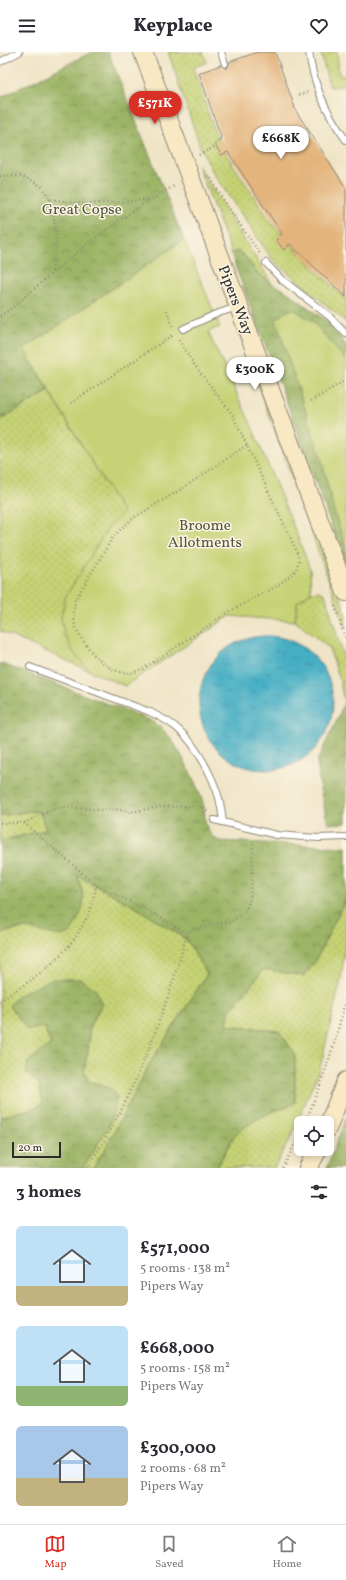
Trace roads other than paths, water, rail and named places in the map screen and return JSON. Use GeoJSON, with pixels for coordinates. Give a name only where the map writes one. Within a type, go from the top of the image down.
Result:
{"type":"FeatureCollection","features":[{"type":"Feature","properties":{"kind":"main road","name":"Pipers Way"},"geometry":{"type":"LineString","coordinates":[[143,52],[346,592]]}},
{"type":"Feature","properties":{"kind":"main road"},"geometry":{"type":"LineString","coordinates":[[332,1116],[346,1081]]}},
{"type":"Feature","properties":{"kind":"main road"},"geometry":{"type":"LineString","coordinates":[[308,1168],[314,1156]]}},
{"type":"Feature","properties":{"kind":"lane"},"geometry":{"type":"LineString","coordinates":[[0,62],[19,52]]}},
{"type":"Feature","properties":{"kind":"lane"},"geometry":{"type":"LineString","coordinates":[[221,52],[225,64]]}},
{"type":"Feature","properties":{"kind":"lane"},"geometry":{"type":"LineString","coordinates":[[309,52],[315,80],[321,98],[346,140]]}},
{"type":"Feature","properties":{"kind":"lane"},"geometry":{"type":"LineString","coordinates":[[266,263],[281,279],[329,316],[346,334]]}},
{"type":"Feature","properties":{"kind":"lane"},"geometry":{"type":"LineString","coordinates":[[183,329],[216,314],[239,306]]}},
{"type":"Feature","properties":{"kind":"lane"},"geometry":{"type":"LineString","coordinates":[[30,667],[150,712],[180,730],[190,741],[211,780],[219,800],[223,822]]}},
{"type":"Feature","properties":{"kind":"lane"},"geometry":{"type":"LineString","coordinates":[[214,820],[253,830],[288,836],[346,837]]}},
{"type":"Feature","properties":{"kind":"water"},"geometry":{"type":"Polygon","coordinates":[[[266,636],[292,641],[308,651],[318,661],[328,677],[333,703],[328,729],[318,745],[308,755],[292,765],[266,770],[240,765],[224,755],[214,745],[204,729],[199,703],[204,677],[214,661],[224,651],[240,641],[266,636]]]}},
{"type":"Feature","properties":{"kind":"park label","name":"Great Copse"},"geometry":{"type":"Point","coordinates":[82,209]}},
{"type":"Feature","properties":{"kind":"park label","name":"Broome Allotments"},"geometry":{"type":"Point","coordinates":[205,534]}}]}
